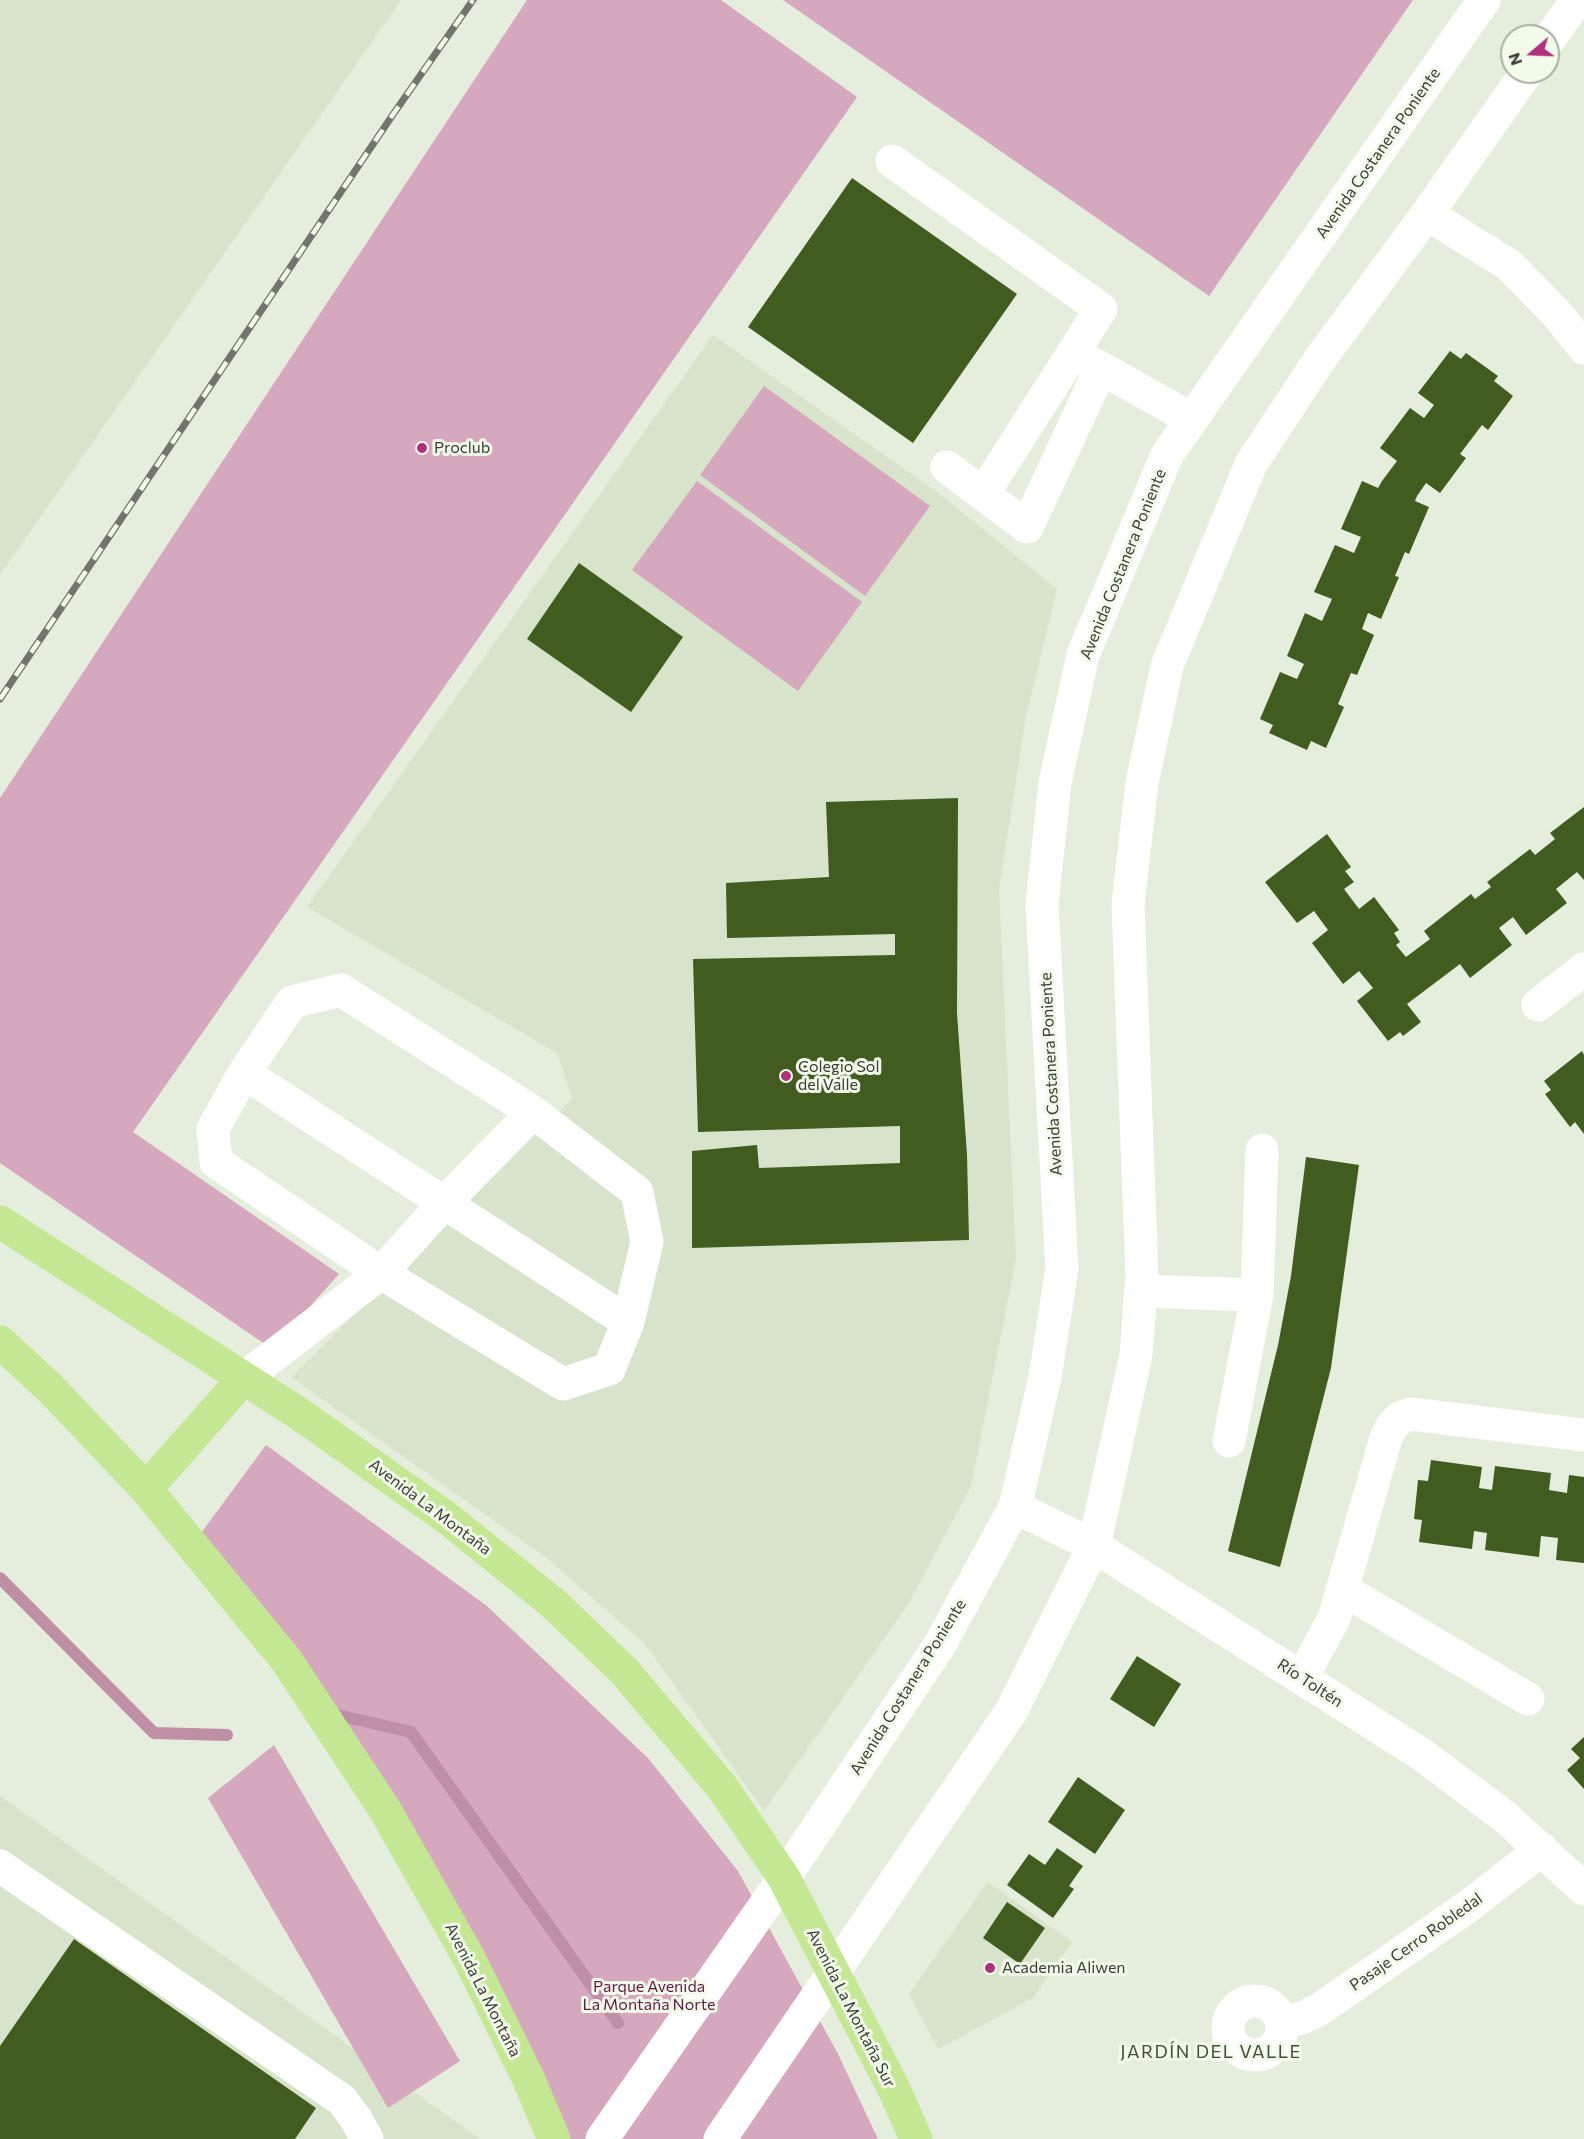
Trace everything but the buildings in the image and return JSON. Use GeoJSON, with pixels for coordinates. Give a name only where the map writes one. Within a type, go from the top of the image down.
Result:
{"type":"FeatureCollection","features":[{"type":"Feature","properties":{"kind":"main road","name":"Avenida La Montaña"},"geometry":{"type":"LineString","coordinates":[[0,1222],[351,1449],[447,1518],[555,1604],[624,1671],[722,1787],[784,1878]]}},
{"type":"Feature","properties":{"kind":"main road","name":"Avenida La Montaña"},"geometry":{"type":"LineString","coordinates":[[0,1342],[51,1389],[146,1488],[287,1661],[385,1810],[469,1958],[528,2078],[554,2139]]}},
{"type":"Feature","properties":{"kind":"main road"},"geometry":{"type":"LineString","coordinates":[[146,1488],[243,1379]]}},
{"type":"Feature","properties":{"kind":"main road","name":"Avenida La Montaña Sur"},"geometry":{"type":"LineString","coordinates":[[784,1878],[894,2089],[916,2139]]}},
{"type":"Feature","properties":{"kind":"street","name":"Avenida Costanera Poniente"},"geometry":{"type":"LineString","coordinates":[[602,2139],[784,1878],[939,1646],[1015,1506],[1045,1377],[1062,1269],[1042,904],[1055,783],[1083,655],[1167,455],[1484,0]]}},
{"type":"Feature","properties":{"kind":"street"},"geometry":{"type":"LineString","coordinates":[[1560,25],[1577,0]]}},
{"type":"Feature","properties":{"kind":"street"},"geometry":{"type":"LineString","coordinates":[[720,2139],[1012,1710],[1094,1546],[1136,1355],[1141,1291],[1128,904],[1142,783],[1167,666],[1251,464],[1320,359],[1427,214],[1519,84]]}},
{"type":"Feature","properties":{"kind":"street"},"geometry":{"type":"LineString","coordinates":[[892,161],[1101,309],[983,494]]}},
{"type":"Feature","properties":{"kind":"street"},"geometry":{"type":"LineString","coordinates":[[1427,214],[1509,265],[1557,314],[1584,348]]}},
{"type":"Feature","properties":{"kind":"street"},"geometry":{"type":"LineString","coordinates":[[1073,352],[1192,419]]}},
{"type":"Feature","properties":{"kind":"street"},"geometry":{"type":"LineString","coordinates":[[947,467],[1027,527],[1101,368]]}},
{"type":"Feature","properties":{"kind":"street"},"geometry":{"type":"LineString","coordinates":[[1538,1005],[1584,969]]}},
{"type":"Feature","properties":{"kind":"street"},"geometry":{"type":"LineString","coordinates":[[341,990],[533,1112],[637,1192],[647,1242],[628,1322],[609,1369],[563,1384],[381,1273],[216,1162],[213,1129],[244,1073],[292,1002],[341,990]]}},
{"type":"Feature","properties":{"kind":"street"},"geometry":{"type":"LineString","coordinates":[[244,1073],[628,1322]]}},
{"type":"Feature","properties":{"kind":"street"},"geometry":{"type":"LineString","coordinates":[[243,1379],[381,1273],[444,1203],[533,1112]]}},
{"type":"Feature","properties":{"kind":"street"},"geometry":{"type":"LineString","coordinates":[[1229,1441],[1257,1295],[1262,1150]]}},
{"type":"Feature","properties":{"kind":"street"},"geometry":{"type":"LineString","coordinates":[[1141,1291],[1257,1295]]}},
{"type":"Feature","properties":{"kind":"street"},"geometry":{"type":"LineString","coordinates":[[1302,1678],[1334,1618],[1387,1435],[1400,1418],[1410,1414],[1584,1435]]}},
{"type":"Feature","properties":{"kind":"street","name":"Río Toltén"},"geometry":{"type":"LineString","coordinates":[[1015,1506],[1094,1546],[1421,1754],[1465,1785],[1542,1849],[1584,1889]]}},
{"type":"Feature","properties":{"kind":"street"},"geometry":{"type":"LineString","coordinates":[[1342,1589],[1528,1699]]}},
{"type":"Feature","properties":{"kind":"street","name":"Pasaje Cerro Robledal"},"geometry":{"type":"LineString","coordinates":[[1282,2022],[1304,2017],[1320,2009],[1470,1905],[1542,1849]]}},
{"type":"Feature","properties":{"kind":"street"},"geometry":{"type":"LineString","coordinates":[[0,1866],[342,2100],[356,2119],[366,2139]]}},
{"type":"Feature","properties":{"kind":"shaded area"},"geometry":{"type":"Polygon","coordinates":[[[0,0],[401,0],[0,575],[0,0]]]}},
{"type":"Feature","properties":{"kind":"shaded area","name":"Colegio Sol del Valle"},"geometry":{"type":"Polygon","coordinates":[[[713,335],[937,492],[1057,589],[1026,716],[999,889],[1016,1260],[971,1486],[909,1603],[764,1811],[645,1644],[548,1559],[291,1377],[572,1099],[557,1053],[307,907],[713,335]]]}},
{"type":"Feature","properties":{"kind":"shaded area"},"geometry":{"type":"Polygon","coordinates":[[[0,1796],[480,2139],[0,2139],[0,1796]]]}},
{"type":"Feature","properties":{"kind":"shaded area","name":"Academia Aliwen"},"geometry":{"type":"Polygon","coordinates":[[[988,1882],[1072,1942],[1033,1998],[938,2049],[909,1994],[988,1882]]]}},
{"type":"Feature","properties":{"kind":"green space","name":"Proclub"},"geometry":{"type":"Polygon","coordinates":[[[527,0],[721,0],[857,97],[133,1132],[339,1274],[272,1349],[0,1163],[0,798],[527,0]]]}},
{"type":"Feature","properties":{"kind":"green space"},"geometry":{"type":"Polygon","coordinates":[[[783,0],[1413,0],[1209,296],[783,0]]]}},
{"type":"Feature","properties":{"kind":"green space"},"geometry":{"type":"Polygon","coordinates":[[[764,386],[930,506],[865,596],[700,475],[764,386]]]}},
{"type":"Feature","properties":{"kind":"green space"},"geometry":{"type":"Polygon","coordinates":[[[697,481],[862,602],[798,691],[632,570],[697,481]]]}},
{"type":"Feature","properties":{"kind":"green space","name":"Parque Avenida La Montaña Norte"},"geometry":{"type":"Polygon","coordinates":[[[266,1445],[487,1606],[648,1758],[738,1871],[838,2054],[878,2139],[559,2139],[531,2069],[201,1533],[266,1445]]]}},
{"type":"Feature","properties":{"kind":"green space"},"geometry":{"type":"Polygon","coordinates":[[[274,1745],[460,2061],[388,2108],[208,1798],[274,1745]]]}},
{"type":"Feature","properties":{"kind":"waterway"},"geometry":{"type":"LineString","coordinates":[[0,1578],[154,1733],[227,1735]]}},
{"type":"Feature","properties":{"kind":"waterway"},"geometry":{"type":"LineString","coordinates":[[338,1715],[411,1732],[618,2023]]}},
{"type":"Feature","properties":{"kind":"railway"},"geometry":{"type":"LineString","coordinates":[[0,699],[394,113],[473,0]]}},
{"type":"Feature","properties":{"kind":"place","name":"Proclub"},"geometry":{"type":"Point","coordinates":[422,448]}},
{"type":"Feature","properties":{"kind":"place","name":"Colegio Sol del Valle"},"geometry":{"type":"Point","coordinates":[786,1076]}},
{"type":"Feature","properties":{"kind":"place","name":"Academia Aliwen"},"geometry":{"type":"Point","coordinates":[990,1968]}},
{"type":"Feature","properties":{"kind":"district","name":"JARDÍN DEL VALLE"},"geometry":{"type":"Point","coordinates":[1211,2052]}}]}
